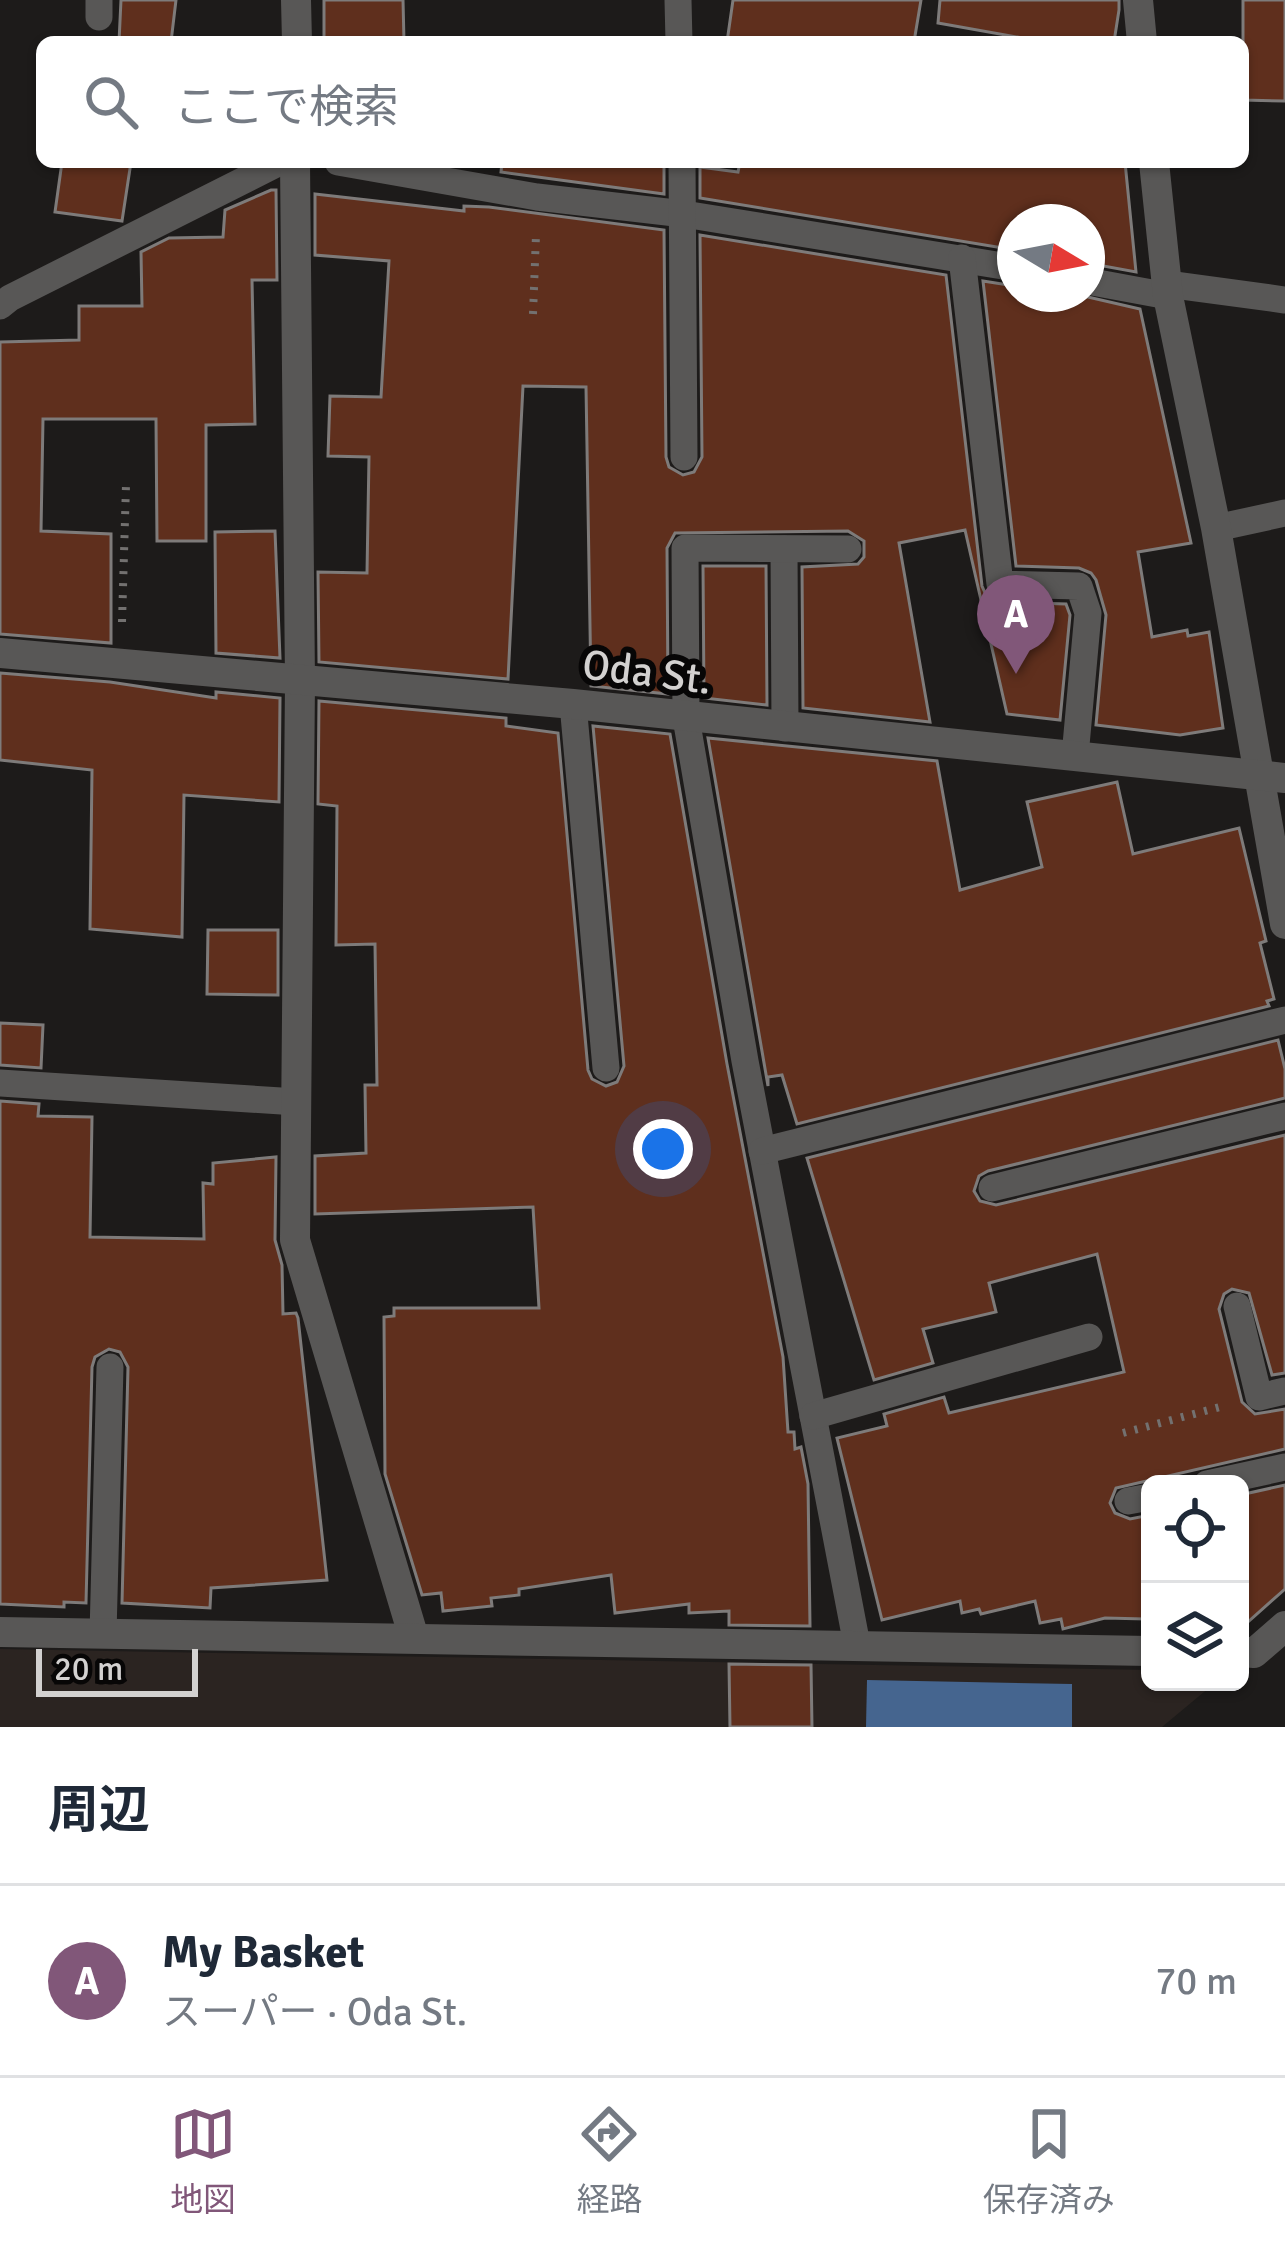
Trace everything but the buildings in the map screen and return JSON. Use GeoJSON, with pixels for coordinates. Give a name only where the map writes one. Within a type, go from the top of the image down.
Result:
{"type":"FeatureCollection","features":[{"type":"Feature","properties":{"kind":"street"},"geometry":{"type":"LineString","coordinates":[[296,0],[297,36]]}},
{"type":"Feature","properties":{"kind":"street"},"geometry":{"type":"LineString","coordinates":[[1138,0],[1141,36]]}},
{"type":"Feature","properties":{"kind":"street"},"geometry":{"type":"LineString","coordinates":[[295,168],[300,682],[296,1240],[414,1638]]}},
{"type":"Feature","properties":{"kind":"street"},"geometry":{"type":"LineString","coordinates":[[1155,168],[1167,290],[1271,776],[1285,924]]}},
{"type":"Feature","properties":{"kind":"street","name":"Oda St."},"geometry":{"type":"LineString","coordinates":[[0,653],[573,704],[1271,776]]}},
{"type":"Feature","properties":{"kind":"street"},"geometry":{"type":"LineString","coordinates":[[1249,1653],[1285,1626]]}},
{"type":"Feature","properties":{"kind":"street"},"geometry":{"type":"LineString","coordinates":[[0,1632],[1141,1651]]}},
{"type":"Feature","properties":{"kind":"lane"},"geometry":{"type":"LineString","coordinates":[[678,0],[679,36]]}},
{"type":"Feature","properties":{"kind":"lane"},"geometry":{"type":"LineString","coordinates":[[0,307],[268,168]]}},
{"type":"Feature","properties":{"kind":"lane"},"geometry":{"type":"LineString","coordinates":[[372,168],[997,265]]}},
{"type":"Feature","properties":{"kind":"lane"},"geometry":{"type":"LineString","coordinates":[[682,168],[684,457]]}},
{"type":"Feature","properties":{"kind":"lane"},"geometry":{"type":"LineString","coordinates":[[962,258],[1000,584],[1079,586],[1088,614],[1075,756]]}},
{"type":"Feature","properties":{"kind":"lane"},"geometry":{"type":"LineString","coordinates":[[1105,283],[1285,300]]}},
{"type":"Feature","properties":{"kind":"lane"},"geometry":{"type":"LineString","coordinates":[[1216,528],[1285,513]]}},
{"type":"Feature","properties":{"kind":"lane"},"geometry":{"type":"LineString","coordinates":[[848,549],[685,548],[686,718],[762,1151],[857,1645]]}},
{"type":"Feature","properties":{"kind":"lane"},"geometry":{"type":"LineString","coordinates":[[784,548],[785,728]]}},
{"type":"Feature","properties":{"kind":"lane"},"geometry":{"type":"LineString","coordinates":[[573,704],[606,1068]]}},
{"type":"Feature","properties":{"kind":"lane"},"geometry":{"type":"LineString","coordinates":[[762,1151],[1285,1020]]}},
{"type":"Feature","properties":{"kind":"lane"},"geometry":{"type":"LineString","coordinates":[[0,1084],[297,1102]]}},
{"type":"Feature","properties":{"kind":"lane"},"geometry":{"type":"LineString","coordinates":[[992,1188],[1285,1116]]}},
{"type":"Feature","properties":{"kind":"lane"},"geometry":{"type":"LineString","coordinates":[[1237,1306],[1272,1394]]}},
{"type":"Feature","properties":{"kind":"lane"},"geometry":{"type":"LineString","coordinates":[[813,1416],[1089,1337]]}},
{"type":"Feature","properties":{"kind":"lane"},"geometry":{"type":"LineString","coordinates":[[103,1634],[110,1367]]}},
{"type":"Feature","properties":{"kind":"lane"},"geometry":{"type":"LineString","coordinates":[[1249,1475],[1285,1467]]}},
{"type":"Feature","properties":{"kind":"path"},"geometry":{"type":"LineString","coordinates":[[533,314],[537,197]]}},
{"type":"Feature","properties":{"kind":"path"},"geometry":{"type":"LineString","coordinates":[[121,664],[126,485]]}},
{"type":"Feature","properties":{"kind":"path"},"geometry":{"type":"LineString","coordinates":[[1123,1433],[1272,1394]]}},
{"type":"Feature","properties":{"kind":"shaded area"},"geometry":{"type":"Polygon","coordinates":[[[0,1649],[1141,1670],[1141,1691],[1205,1691],[1162,1727],[0,1727],[0,1649]]]}},
{"type":"Feature","properties":{"kind":"water"},"geometry":{"type":"Polygon","coordinates":[[[867,1680],[1072,1684],[1072,1727],[866,1727],[867,1680]]]}},
{"type":"Feature","properties":{"kind":"place","name":"My Basket"},"geometry":{"type":"Point","coordinates":[1016,674]}}]}
